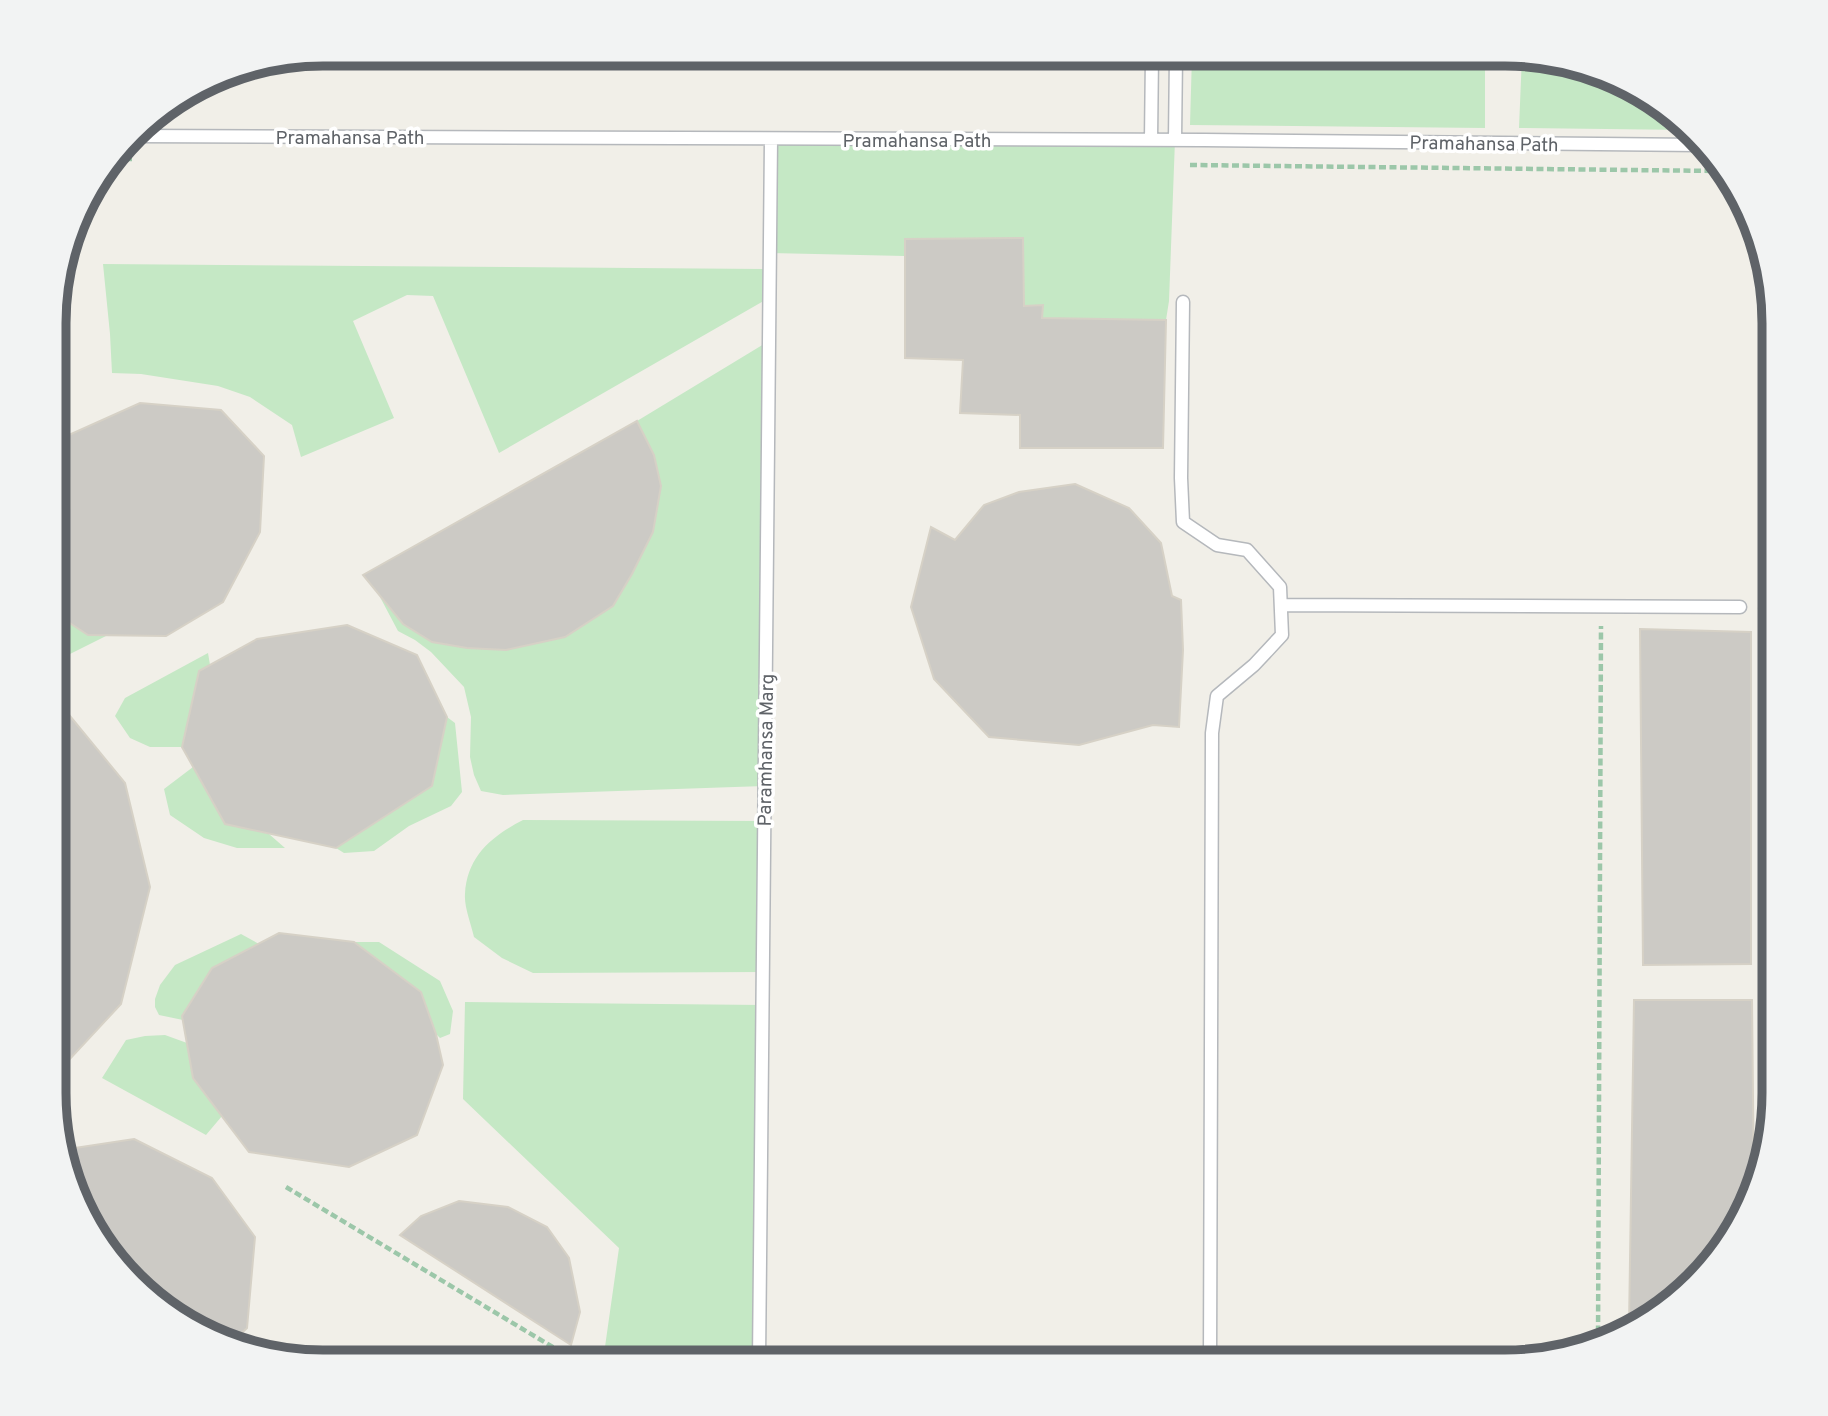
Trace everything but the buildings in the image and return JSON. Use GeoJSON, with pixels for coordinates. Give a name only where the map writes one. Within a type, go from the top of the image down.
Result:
{"type":"FeatureCollection","features":[{"type":"Feature","properties":{"kind":"lane"},"geometry":{"type":"LineString","coordinates":[[1151,140],[1152,66]]}},
{"type":"Feature","properties":{"kind":"lane"},"geometry":{"type":"LineString","coordinates":[[1175,140],[1176,66]]}},
{"type":"Feature","properties":{"kind":"lane","name":"Pramahansa Path"},"geometry":{"type":"LineString","coordinates":[[148,136],[1689,145]]}},
{"type":"Feature","properties":{"kind":"lane","name":"Paramhansa Marg"},"geometry":{"type":"LineString","coordinates":[[759,1350],[771,139]]}},
{"type":"Feature","properties":{"kind":"lane"},"geometry":{"type":"LineString","coordinates":[[1183,302],[1183,522],[1217,545],[1247,550],[1280,587],[1282,635],[1254,665],[1217,696],[1212,733],[1210,1350]]}},
{"type":"Feature","properties":{"kind":"lane"},"geometry":{"type":"LineString","coordinates":[[1281,605],[1740,607]]}},
{"type":"Feature","properties":{"kind":"path"},"geometry":{"type":"LineString","coordinates":[[1598,1332],[1601,607]]}},
{"type":"Feature","properties":{"kind":"path"},"geometry":{"type":"LineString","coordinates":[[286,1187],[558,1350]]}},
{"type":"Feature","properties":{"kind":"green space"},"geometry":{"type":"Polygon","coordinates":[[[1192,66],[1485,66],[1485,128],[1190,125],[1192,66]]]}},
{"type":"Feature","properties":{"kind":"green space"},"geometry":{"type":"Polygon","coordinates":[[[1522,67],[1555,71],[1603,86],[1633,101],[1674,130],[1519,128],[1522,67]]]}},
{"type":"Feature","properties":{"kind":"green space"},"geometry":{"type":"Polygon","coordinates":[[[771,139],[1175,140],[1166,320],[1042,318],[1043,305],[1024,306],[1023,239],[905,256],[770,253],[771,139]]]}},
{"type":"Feature","properties":{"kind":"green space"},"geometry":{"type":"Polygon","coordinates":[[[103,264],[770,269],[769,298],[499,453],[433,296],[407,295],[353,321],[394,418],[301,457],[292,425],[250,397],[218,386],[141,374],[112,373],[103,264]]]}},
{"type":"Feature","properties":{"kind":"green space"},"geometry":{"type":"Polygon","coordinates":[[[769,341],[765,786],[503,795],[481,791],[470,757],[471,717],[464,687],[431,652],[398,631],[380,597],[403,624],[432,642],[467,648],[506,650],[565,637],[613,606],[650,447],[637,421],[769,341]]]}},
{"type":"Feature","properties":{"kind":"green space"},"geometry":{"type":"Polygon","coordinates":[[[66,621],[88,635],[108,635],[66,656],[66,621]]]}},
{"type":"Feature","properties":{"kind":"green space"},"geometry":{"type":"Polygon","coordinates":[[[208,653],[210,665],[182,747],[150,747],[130,738],[115,716],[125,698],[208,653]]]}},
{"type":"Feature","properties":{"kind":"green space"},"geometry":{"type":"Polygon","coordinates":[[[447,717],[455,723],[462,792],[451,806],[409,826],[374,851],[344,853],[336,848],[432,786],[447,717]]]}},
{"type":"Feature","properties":{"kind":"green space"},"geometry":{"type":"Polygon","coordinates":[[[193,767],[225,824],[269,834],[285,848],[237,848],[204,838],[170,815],[164,789],[193,767]]]}},
{"type":"Feature","properties":{"kind":"green space"},"geometry":{"type":"Polygon","coordinates":[[[523,820],[764,821],[763,972],[533,973],[502,958],[474,937],[465,894],[471,869],[483,849],[501,833],[523,820]]]}},
{"type":"Feature","properties":{"kind":"green space"},"geometry":{"type":"Polygon","coordinates":[[[241,934],[259,944],[212,968],[182,1015],[183,1020],[159,1015],[155,999],[160,985],[175,965],[241,934]]]}},
{"type":"Feature","properties":{"kind":"green space"},"geometry":{"type":"Polygon","coordinates":[[[354,942],[379,942],[440,981],[453,1011],[450,1034],[440,1038],[436,1034],[421,992],[354,942]]]}},
{"type":"Feature","properties":{"kind":"green space"},"geometry":{"type":"Polygon","coordinates":[[[465,1002],[763,1005],[759,1350],[605,1350],[619,1248],[463,1099],[465,1002]]]}},
{"type":"Feature","properties":{"kind":"green space"},"geometry":{"type":"Polygon","coordinates":[[[165,1035],[187,1043],[193,1078],[222,1116],[206,1135],[102,1078],[126,1040],[165,1035]]]}}]}
